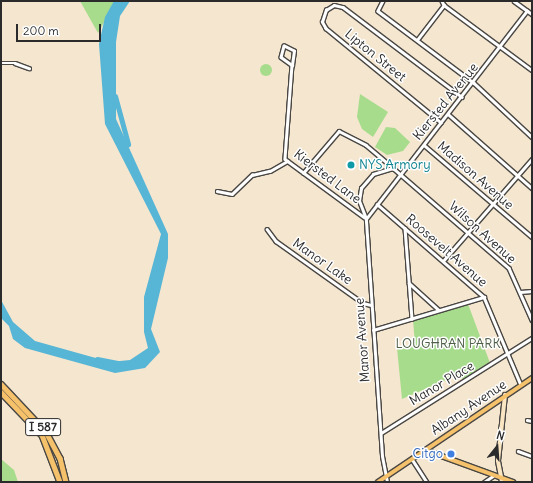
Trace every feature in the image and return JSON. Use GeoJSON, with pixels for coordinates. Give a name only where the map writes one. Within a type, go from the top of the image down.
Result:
{"type":"FeatureCollection","features":[{"type":"Feature","properties":{"kind":"highway","name":"I 587"},"geometry":{"type":"LineString","coordinates":[[1,384],[46,432],[58,452],[66,482]]}},
{"type":"Feature","properties":{"kind":"highway","name":"I 587"},"geometry":{"type":"LineString","coordinates":[[1,392],[42,436],[60,482]]}},
{"type":"Feature","properties":{"kind":"main road","name":"Albany Avenue"},"geometry":{"type":"LineString","coordinates":[[378,482],[386,480],[412,459],[532,378]]}},
{"type":"Feature","properties":{"kind":"main road"},"geometry":{"type":"LineString","coordinates":[[425,450],[501,480],[513,482]]}},
{"type":"Feature","properties":{"kind":"street"},"geometry":{"type":"LineString","coordinates":[[383,1],[378,10],[474,83],[532,137]]}},
{"type":"Feature","properties":{"kind":"street"},"geometry":{"type":"LineString","coordinates":[[442,1],[444,5],[532,70]]}},
{"type":"Feature","properties":{"kind":"street"},"geometry":{"type":"LineString","coordinates":[[514,1],[532,14]]}},
{"type":"Feature","properties":{"kind":"street"},"geometry":{"type":"LineString","coordinates":[[417,40],[444,5]]}},
{"type":"Feature","properties":{"kind":"street","name":"Lipton Street"},"geometry":{"type":"LineString","coordinates":[[441,123],[326,29],[322,22],[326,10],[342,7],[462,97]]}},
{"type":"Feature","properties":{"kind":"street","name":"Kiersted Avenue"},"geometry":{"type":"LineString","coordinates":[[377,204],[502,48],[527,11]]}},
{"type":"Feature","properties":{"kind":"street","name":"Kiersted Lane"},"geometry":{"type":"LineString","coordinates":[[292,65],[281,57],[284,46],[294,51],[283,149],[287,161],[366,219]]}},
{"type":"Feature","properties":{"kind":"street"},"geometry":{"type":"LineString","coordinates":[[1,64],[15,63],[29,68]]}},
{"type":"Feature","properties":{"kind":"street"},"geometry":{"type":"LineString","coordinates":[[448,114],[532,188]]}},
{"type":"Feature","properties":{"kind":"street","name":"Wilson Avenue"},"geometry":{"type":"LineString","coordinates":[[303,173],[339,131],[366,145],[509,268],[532,320]]}},
{"type":"Feature","properties":{"kind":"street","name":"Madison Avenue"},"geometry":{"type":"LineString","coordinates":[[424,145],[532,237]]}},
{"type":"Feature","properties":{"kind":"street"},"geometry":{"type":"LineString","coordinates":[[443,261],[532,159]]}},
{"type":"Feature","properties":{"kind":"street"},"geometry":{"type":"LineString","coordinates":[[217,190],[236,192],[252,175],[270,171],[287,161]]}},
{"type":"Feature","properties":{"kind":"street","name":"Manor Avenue"},"geometry":{"type":"LineString","coordinates":[[386,480],[371,305],[366,219],[359,201],[361,188],[373,174],[393,168]]}},
{"type":"Feature","properties":{"kind":"street"},"geometry":{"type":"LineString","coordinates":[[366,219],[377,204]]}},
{"type":"Feature","properties":{"kind":"street","name":"Roosevelt Avenue"},"geometry":{"type":"LineString","coordinates":[[377,204],[484,297],[521,385]]}},
{"type":"Feature","properties":{"kind":"street"},"geometry":{"type":"LineString","coordinates":[[405,228],[412,319]]}},
{"type":"Feature","properties":{"kind":"street","name":"Manor Lake"},"geometry":{"type":"LineString","coordinates":[[267,229],[276,241],[363,303],[371,305]]}},
{"type":"Feature","properties":{"kind":"street"},"geometry":{"type":"LineString","coordinates":[[409,283],[440,310]]}},
{"type":"Feature","properties":{"kind":"street"},"geometry":{"type":"LineString","coordinates":[[520,292],[532,291]]}},
{"type":"Feature","properties":{"kind":"street"},"geometry":{"type":"LineString","coordinates":[[373,330],[484,297]]}},
{"type":"Feature","properties":{"kind":"street","name":"Manor Place"},"geometry":{"type":"LineString","coordinates":[[381,433],[532,338]]}},
{"type":"Feature","properties":{"kind":"street"},"geometry":{"type":"LineString","coordinates":[[501,480],[498,461],[505,396]]}},
{"type":"Feature","properties":{"kind":"street"},"geometry":{"type":"LineString","coordinates":[[527,420],[532,422]]}},
{"type":"Feature","properties":{"kind":"street"},"geometry":{"type":"LineString","coordinates":[[518,451],[532,456]]}},
{"type":"Feature","properties":{"kind":"street"},"geometry":{"type":"LineString","coordinates":[[412,459],[427,482]]}},
{"type":"Feature","properties":{"kind":"street"},"geometry":{"type":"LineString","coordinates":[[484,482],[493,476]]}},
{"type":"Feature","properties":{"kind":"green space"},"geometry":{"type":"Polygon","coordinates":[[[80,1],[116,1],[98,33],[80,1]]]}},
{"type":"Feature","properties":{"kind":"green space"},"geometry":{"type":"Polygon","coordinates":[[[264,64],[268,64],[272,70],[268,76],[264,76],[260,72],[260,68],[264,64]]]}},
{"type":"Feature","properties":{"kind":"green space"},"geometry":{"type":"Polygon","coordinates":[[[360,94],[388,112],[373,137],[362,129],[357,117],[360,94]]]}},
{"type":"Feature","properties":{"kind":"green space"},"geometry":{"type":"Polygon","coordinates":[[[386,127],[395,128],[410,142],[403,151],[387,155],[375,147],[386,127]]]}},
{"type":"Feature","properties":{"kind":"green space","name":"LOUGHRAN PARK"},"geometry":{"type":"Polygon","coordinates":[[[468,304],[490,363],[463,380],[460,374],[402,399],[397,348],[415,344],[413,320],[468,304]]]}},
{"type":"Feature","properties":{"kind":"green space"},"geometry":{"type":"Polygon","coordinates":[[[1,459],[14,470],[18,482],[1,482],[1,459]]]}},
{"type":"Feature","properties":{"kind":"water"},"geometry":{"type":"Polygon","coordinates":[[[114,1],[130,1],[120,16],[116,42],[116,119],[168,234],[168,258],[151,329],[160,352],[145,368],[115,373],[25,348],[13,339],[9,326],[1,318],[1,300],[13,322],[35,341],[110,362],[130,360],[148,348],[144,332],[144,297],[161,234],[105,124],[99,44],[105,17],[114,1]]]}},
{"type":"Feature","properties":{"kind":"waterway"},"geometry":{"type":"LineString","coordinates":[[115,96],[128,144]]}},
{"type":"Feature","properties":{"kind":"waterway"},"geometry":{"type":"LineString","coordinates":[[97,359],[123,364]]}},
{"type":"Feature","properties":{"kind":"place","name":"NYS Armory"},"geometry":{"type":"Point","coordinates":[351,165]}},
{"type":"Feature","properties":{"kind":"place","name":"Citgo"},"geometry":{"type":"Point","coordinates":[451,454]}}]}
